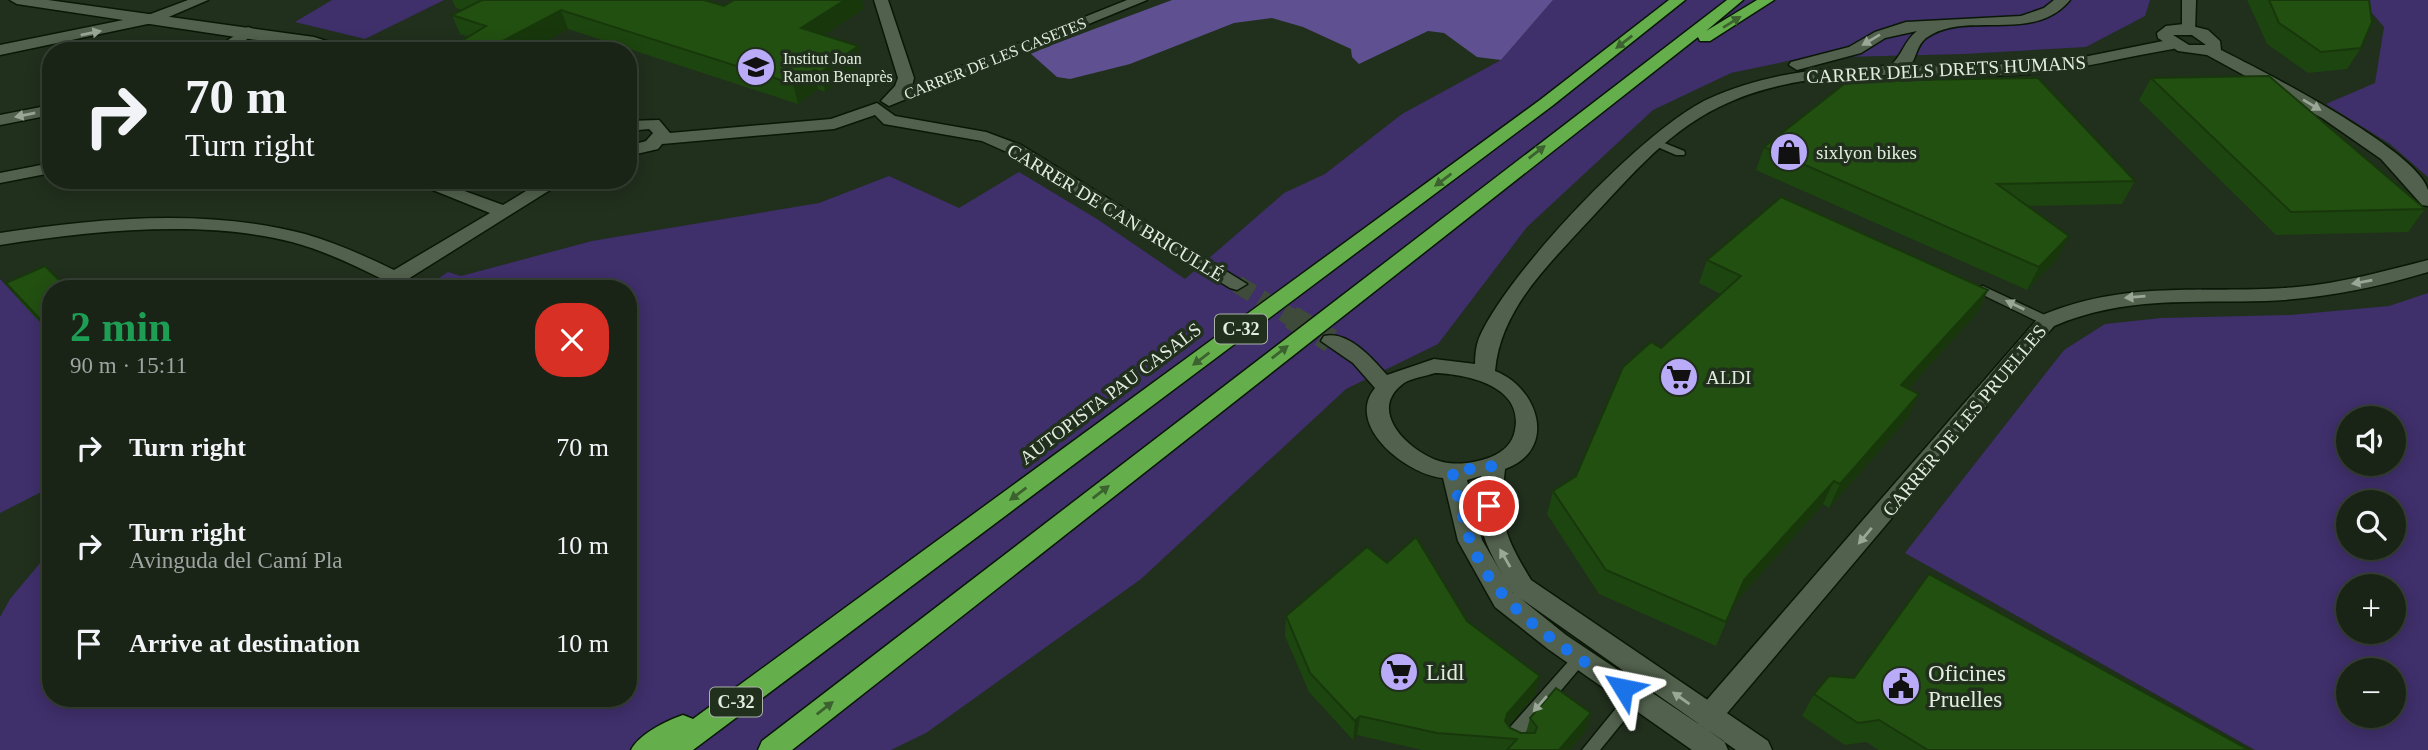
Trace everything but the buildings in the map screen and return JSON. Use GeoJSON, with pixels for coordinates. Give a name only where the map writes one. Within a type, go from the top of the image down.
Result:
{"type":"FeatureCollection","features":[{"type":"Feature","properties":{"kind":"highway","name":"AUTOPISTA PAU CASALS"},"geometry":{"type":"LineString","coordinates":[[672,750],[1536,111],[1678,0]]}},
{"type":"Feature","properties":{"kind":"highway","name":"C-32"},"geometry":{"type":"LineString","coordinates":[[772,750],[1591,110],[1736,0]]}},
{"type":"Feature","properties":{"kind":"highway"},"geometry":{"type":"LineString","coordinates":[[1591,110],[1767,0]]}},
{"type":"Feature","properties":{"kind":"highway"},"geometry":{"type":"LineString","coordinates":[[645,750],[801,655]]}},
{"type":"Feature","properties":{"kind":"street"},"geometry":{"type":"LineString","coordinates":[[17,0],[314,42]]}},
{"type":"Feature","properties":{"kind":"street"},"geometry":{"type":"LineString","coordinates":[[0,50],[152,19],[201,0]]}},
{"type":"Feature","properties":{"kind":"street"},"geometry":{"type":"LineString","coordinates":[[881,0],[906,78],[903,88],[883,104]]}},
{"type":"Feature","properties":{"kind":"street","name":"CARRER DE LES CASETES"},"geometry":{"type":"LineString","coordinates":[[637,150],[660,139],[834,124],[1140,0]]}},
{"type":"Feature","properties":{"kind":"street"},"geometry":{"type":"LineString","coordinates":[[1756,87],[1776,70],[1855,50],[1880,34],[1906,27],[2023,20],[2049,11],[2063,0]]}},
{"type":"Feature","properties":{"kind":"street"},"geometry":{"type":"LineString","coordinates":[[2189,0],[2190,30]]}},
{"type":"Feature","properties":{"kind":"street"},"geometry":{"type":"LineString","coordinates":[[1894,70],[1906,61],[1908,47],[1918,36],[1936,26]]}},
{"type":"Feature","properties":{"kind":"street"},"geometry":{"type":"LineString","coordinates":[[2190,30],[2214,41],[2215,47],[2209,50],[2189,50],[2166,38],[2166,31],[2190,30]]}},
{"type":"Feature","properties":{"kind":"street"},"geometry":{"type":"LineString","coordinates":[[233,42],[248,32]]}},
{"type":"Feature","properties":{"kind":"street","name":"CARRER DELS DRETS HUMANS"},"geometry":{"type":"LineString","coordinates":[[1484,373],[1489,339],[1524,282],[1557,244],[1657,143],[1683,121],[1714,102],[1756,87],[1807,74],[2054,68],[2173,44]]}},
{"type":"Feature","properties":{"kind":"street"},"geometry":{"type":"LineString","coordinates":[[1908,47],[1921,61],[1937,69]]}},
{"type":"Feature","properties":{"kind":"street"},"geometry":{"type":"LineString","coordinates":[[2209,50],[2284,88],[2368,142],[2399,168],[2428,201]]}},
{"type":"Feature","properties":{"kind":"street","name":"CARRER DE CAN BRICULLÉ"},"geometry":{"type":"LineString","coordinates":[[883,104],[890,120],[986,137],[1015,149],[1237,284]]}},
{"type":"Feature","properties":{"kind":"street"},"geometry":{"type":"LineString","coordinates":[[0,120],[42,112]]}},
{"type":"Feature","properties":{"kind":"street"},"geometry":{"type":"LineString","coordinates":[[637,125],[653,124],[662,133],[660,139]]}},
{"type":"Feature","properties":{"kind":"street"},"geometry":{"type":"LineString","coordinates":[[0,178],[42,170]]}},
{"type":"Feature","properties":{"kind":"street"},"geometry":{"type":"LineString","coordinates":[[442,189],[503,211]]}},
{"type":"Feature","properties":{"kind":"street"},"geometry":{"type":"LineString","coordinates":[[391,280],[542,189]]}},
{"type":"Feature","properties":{"kind":"street"},"geometry":{"type":"LineString","coordinates":[[0,239],[37,232],[117,228],[239,229],[287,236],[356,258],[394,278]]}},
{"type":"Feature","properties":{"kind":"street","name":"CARRER DE LES PRUELLES"},"geometry":{"type":"LineString","coordinates":[[1708,717],[2047,321],[2071,309],[2103,300],[2298,293],[2392,277],[2428,266]]}},
{"type":"Feature","properties":{"kind":"street","name":"CARRER DELS DRETS HUMANS"},"geometry":{"type":"LineString","coordinates":[[1447,365],[1489,339]]}},
{"type":"Feature","properties":{"kind":"street"},"geometry":{"type":"LineString","coordinates":[[1331,341],[1360,358],[1409,371],[1447,365],[1484,373],[1509,388],[1518,398],[1527,419],[1521,446],[1510,457],[1494,466],[1452,471],[1417,462],[1395,448],[1378,422],[1377,404],[1386,387],[1409,371]]}},
{"type":"Feature","properties":{"kind":"street"},"geometry":{"type":"LineString","coordinates":[[1360,358],[1386,387]]}},
{"type":"Feature","properties":{"kind":"street"},"geometry":{"type":"LineString","coordinates":[[1494,466],[1489,506],[1495,540],[1522,587],[1758,750]]}},
{"type":"Feature","properties":{"kind":"street"},"geometry":{"type":"LineString","coordinates":[[1452,471],[1470,541],[1504,600],[1580,658],[1714,750]]}},
{"type":"Feature","properties":{"kind":"lane"},"geometry":{"type":"LineString","coordinates":[[1657,143],[1680,153]]}},
{"type":"Feature","properties":{"kind":"lane"},"geometry":{"type":"LineString","coordinates":[[1983,290],[2047,321]]}},
{"type":"Feature","properties":{"kind":"lane"},"geometry":{"type":"LineString","coordinates":[[1521,747],[1510,739],[1580,658]]}},
{"type":"Feature","properties":{"kind":"lane"},"geometry":{"type":"LineString","coordinates":[[1590,750],[1635,696]]}},
{"type":"Feature","properties":{"kind":"shaded area"},"geometry":{"type":"Polygon","coordinates":[[[332,0],[444,0],[365,39],[295,22],[332,0]]]}},
{"type":"Feature","properties":{"kind":"shaded area"},"geometry":{"type":"Polygon","coordinates":[[[1172,0],[1553,0],[1501,60],[1477,57],[1444,33],[1428,31],[1359,64],[1352,57],[1351,49],[1303,27],[1272,18],[1234,23],[1130,64],[1070,79],[1057,77],[1030,53],[1172,0]]]}},
{"type":"Feature","properties":{"kind":"shaded area"},"geometry":{"type":"Polygon","coordinates":[[[1553,0],[2150,0],[2145,16],[2086,47],[1964,54],[1802,58],[1731,73],[1653,110],[1527,227],[1438,344],[1346,389],[1141,579],[926,733],[891,750],[0,750],[0,617],[10,599],[42,561],[42,707],[637,707],[637,280],[436,280],[448,272],[461,276],[592,241],[819,203],[889,176],[959,208],[1019,172],[1097,219],[1185,279],[1284,193],[1325,174],[1402,114],[1501,60],[1553,0]]]}},
{"type":"Feature","properties":{"kind":"shaded area"},"geometry":{"type":"Polygon","coordinates":[[[2361,0],[2428,0],[2428,177],[2390,144],[2326,104],[2375,83],[2384,27],[2361,0]]]}},
{"type":"Feature","properties":{"kind":"shaded area"},"geometry":{"type":"Polygon","coordinates":[[[0,279],[42,324],[42,492],[0,513],[0,279]]]}},
{"type":"Feature","properties":{"kind":"shaded area"},"geometry":{"type":"Polygon","coordinates":[[[2428,293],[2428,750],[2255,750],[1905,553],[2064,350],[2105,324],[2161,318],[2290,315],[2389,306],[2428,293]]]}},
{"type":"Feature","properties":{"kind":"tunnel"},"geometry":{"type":"LineString","coordinates":[[1237,284],[1294,319]]}},
{"type":"Feature","properties":{"kind":"tunnel"},"geometry":{"type":"LineString","coordinates":[[1291,317],[1331,341]]}},
{"type":"Feature","properties":{"kind":"place","name":"Institut Joan Ramon Benaprès"},"geometry":{"type":"Point","coordinates":[756,67]}},
{"type":"Feature","properties":{"kind":"place","name":"sixlyon bikes"},"geometry":{"type":"Point","coordinates":[1789,152]}},
{"type":"Feature","properties":{"kind":"place","name":"ALDI"},"geometry":{"type":"Point","coordinates":[1679,377]}},
{"type":"Feature","properties":{"kind":"place","name":"Lidl"},"geometry":{"type":"Point","coordinates":[1399,672]}},
{"type":"Feature","properties":{"kind":"place","name":"Oficines Pruelles"},"geometry":{"type":"Point","coordinates":[1901,686]}},
{"type":"Feature","properties":{"kind":"route"},"geometry":{"type":"LineString","coordinates":[[1489,506],[1494,466],[1474,471],[1452,471],[1470,541],[1485,572],[1504,600],[1557,642],[1623,688]]}}]}
